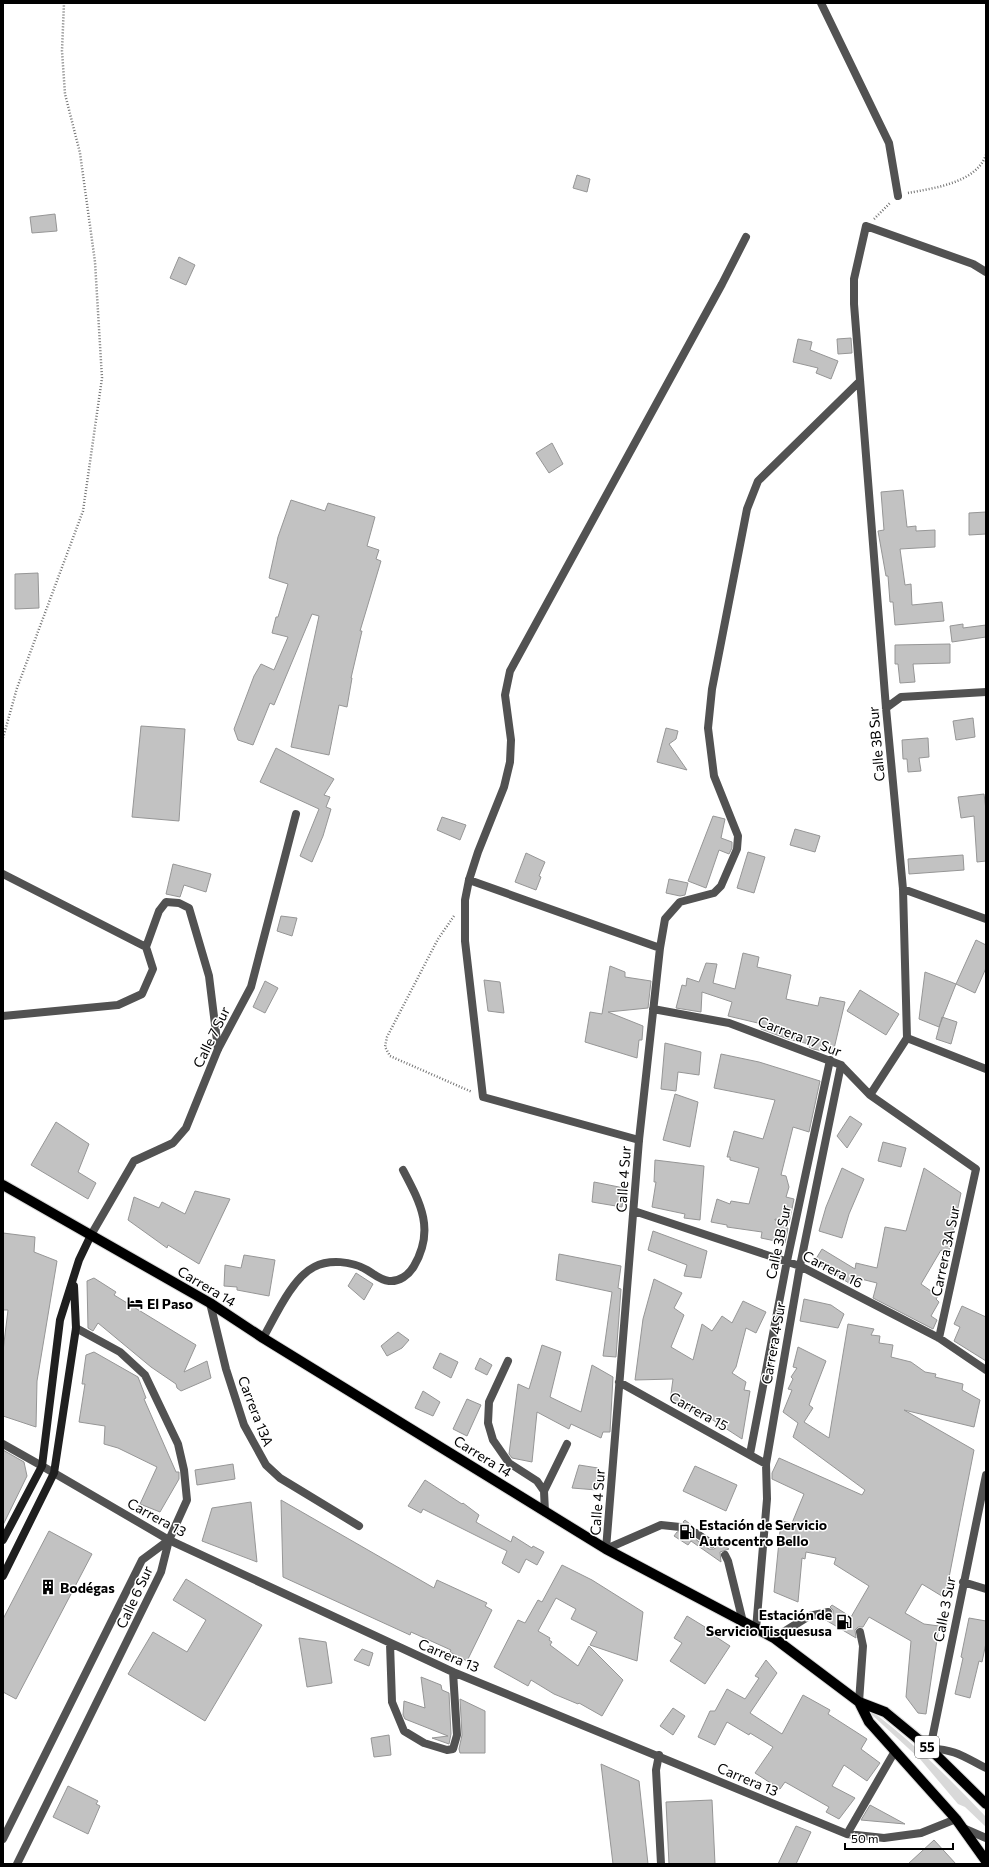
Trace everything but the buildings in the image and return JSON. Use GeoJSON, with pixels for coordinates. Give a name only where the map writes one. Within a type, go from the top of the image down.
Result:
{"type":"FeatureCollection","features":[{"type":"Feature","properties":{"kind":"main road","name":"Carrera 14"},"geometry":{"type":"LineString","coordinates":[[3,1185],[210,1303],[263,1338],[606,1549],[774,1638],[859,1702]]}},
{"type":"Feature","properties":{"kind":"main road"},"geometry":{"type":"LineString","coordinates":[[3,1539],[42,1466],[60,1320],[74,1281],[79,1260],[91,1235]]}},
{"type":"Feature","properties":{"kind":"main road"},"geometry":{"type":"LineString","coordinates":[[3,1576],[54,1473],[76,1328],[74,1281]]}},
{"type":"Feature","properties":{"kind":"main road"},"geometry":{"type":"LineString","coordinates":[[859,1702],[869,1722],[895,1751]]}},
{"type":"Feature","properties":{"kind":"main road","name":"55"},"geometry":{"type":"LineString","coordinates":[[859,1702],[885,1712],[930,1748],[986,1804]]}},
{"type":"Feature","properties":{"kind":"main road","name":"55"},"geometry":{"type":"LineString","coordinates":[[895,1751],[956,1819],[986,1861]]}},
{"type":"Feature","properties":{"kind":"street"},"geometry":{"type":"LineString","coordinates":[[821,3],[889,143],[898,196]]}},
{"type":"Feature","properties":{"kind":"street"},"geometry":{"type":"LineString","coordinates":[[866,226],[973,264],[986,272]]}},
{"type":"Feature","properties":{"kind":"street","name":"Calle 3B Sur"},"geometry":{"type":"LineString","coordinates":[[866,226],[854,279],[860,381],[886,708],[903,889],[907,1038]]}},
{"type":"Feature","properties":{"kind":"street"},"geometry":{"type":"LineString","coordinates":[[639,1140],[483,1097],[464,941],[465,900],[469,880],[478,852],[504,787],[510,762],[511,740],[505,695],[510,671],[722,284],[746,236]]}},
{"type":"Feature","properties":{"kind":"street","name":"Calle 4 Sur"},"geometry":{"type":"LineString","coordinates":[[606,1549],[639,1140],[660,948],[665,919],[680,902],[714,893],[721,886],[737,849],[738,836],[714,776],[708,728],[712,689],[747,509],[758,481],[860,381]]}},
{"type":"Feature","properties":{"kind":"street"},"geometry":{"type":"LineString","coordinates":[[886,708],[901,697],[986,692]]}},
{"type":"Feature","properties":{"kind":"street","name":"Calle 7 Sur"},"geometry":{"type":"LineString","coordinates":[[91,1235],[134,1161],[173,1143],[186,1128],[218,1048],[251,987],[296,814]]}},
{"type":"Feature","properties":{"kind":"street"},"geometry":{"type":"LineString","coordinates":[[3,874],[146,947]]}},
{"type":"Feature","properties":{"kind":"street"},"geometry":{"type":"LineString","coordinates":[[469,880],[660,948]]}},
{"type":"Feature","properties":{"kind":"street"},"geometry":{"type":"LineString","coordinates":[[903,889],[986,919]]}},
{"type":"Feature","properties":{"kind":"street"},"geometry":{"type":"LineString","coordinates":[[3,1016],[118,1005],[142,994],[153,969],[146,947],[159,911],[166,902],[179,903],[189,908],[209,976],[218,1048]]}},
{"type":"Feature","properties":{"kind":"street","name":"Carrera 17 Sur"},"geometry":{"type":"LineString","coordinates":[[653,1009],[728,1023],[841,1065],[870,1095],[976,1169]]}},
{"type":"Feature","properties":{"kind":"street"},"geometry":{"type":"LineString","coordinates":[[870,1095],[907,1038],[986,1069]]}},
{"type":"Feature","properties":{"kind":"street","name":"Calle 3B Sur"},"geometry":{"type":"LineString","coordinates":[[750,1454],[787,1261],[830,1060]]}},
{"type":"Feature","properties":{"kind":"street","name":"Carrera 4 Sur"},"geometry":{"type":"LineString","coordinates":[[756,1629],[767,1498],[766,1464],[800,1266],[841,1065]]}},
{"type":"Feature","properties":{"kind":"street","name":"Carrera 3A Sur"},"geometry":{"type":"LineString","coordinates":[[939,1338],[976,1169]]}},
{"type":"Feature","properties":{"kind":"street"},"geometry":{"type":"LineString","coordinates":[[263,1338],[297,1281],[313,1267],[330,1262],[348,1263],[366,1269],[378,1278],[390,1281],[401,1279],[411,1271],[420,1256],[423,1244],[425,1222],[412,1188],[403,1170]]}},
{"type":"Feature","properties":{"kind":"street","name":"Carrera 16"},"geometry":{"type":"LineString","coordinates":[[634,1211],[800,1266],[939,1338],[986,1370]]}},
{"type":"Feature","properties":{"kind":"street","name":"Carrera 13A"},"geometry":{"type":"LineString","coordinates":[[210,1303],[223,1358],[244,1425],[266,1465],[280,1478],[359,1526]]}},
{"type":"Feature","properties":{"kind":"street"},"geometry":{"type":"LineString","coordinates":[[76,1328],[120,1352],[145,1375],[178,1444],[184,1470],[186,1500],[169,1540]]}},
{"type":"Feature","properties":{"kind":"street"},"geometry":{"type":"LineString","coordinates":[[508,1361],[489,1402],[488,1423],[493,1440],[509,1463],[537,1481],[544,1491]]}},
{"type":"Feature","properties":{"kind":"street","name":"Carrera 15"},"geometry":{"type":"LineString","coordinates":[[619,1382],[766,1464]]}},
{"type":"Feature","properties":{"kind":"street","name":"Carrera 13"},"geometry":{"type":"LineString","coordinates":[[3,1444],[169,1540],[390,1644],[453,1672],[847,1834],[884,1838],[921,1833],[956,1819]]}},
{"type":"Feature","properties":{"kind":"street"},"geometry":{"type":"LineString","coordinates":[[545,1512],[544,1491],[567,1444]]}},
{"type":"Feature","properties":{"kind":"street","name":"Calle 3 Sur"},"geometry":{"type":"LineString","coordinates":[[930,1748],[986,1475]]}},
{"type":"Feature","properties":{"kind":"street"},"geometry":{"type":"LineString","coordinates":[[606,1549],[661,1525],[680,1527]]}},
{"type":"Feature","properties":{"kind":"street"},"geometry":{"type":"LineString","coordinates":[[696,1533],[712,1544]]}},
{"type":"Feature","properties":{"kind":"street","name":"Calle 6 Sur"},"geometry":{"type":"LineString","coordinates":[[3,1839],[142,1560],[169,1540]]}},
{"type":"Feature","properties":{"kind":"street","name":"Calle 6 Sur"},"geometry":{"type":"LineString","coordinates":[[17,1864],[161,1572],[169,1540]]}},
{"type":"Feature","properties":{"kind":"street"},"geometry":{"type":"LineString","coordinates":[[725,1555],[744,1622]]}},
{"type":"Feature","properties":{"kind":"street"},"geometry":{"type":"LineString","coordinates":[[963,1582],[986,1589]]}},
{"type":"Feature","properties":{"kind":"street"},"geometry":{"type":"LineString","coordinates":[[774,1638],[809,1616],[828,1612]]}},
{"type":"Feature","properties":{"kind":"street"},"geometry":{"type":"LineString","coordinates":[[859,1702],[863,1646],[860,1632]]}},
{"type":"Feature","properties":{"kind":"street"},"geometry":{"type":"LineString","coordinates":[[390,1644],[392,1702],[404,1730],[424,1743],[447,1750],[453,1748],[457,1735],[453,1672]]}},
{"type":"Feature","properties":{"kind":"street"},"geometry":{"type":"LineString","coordinates":[[930,1748],[952,1750],[986,1768]]}},
{"type":"Feature","properties":{"kind":"street"},"geometry":{"type":"LineString","coordinates":[[847,1834],[895,1751]]}},
{"type":"Feature","properties":{"kind":"street"},"geometry":{"type":"LineString","coordinates":[[658,1756],[656,1770],[660,1864]]}},
{"type":"Feature","properties":{"kind":"street"},"geometry":{"type":"LineString","coordinates":[[963,1828],[986,1838]]}},
{"type":"Feature","properties":{"kind":"path"},"geometry":{"type":"LineString","coordinates":[[3,738],[17,688],[83,511],[102,378],[94,254],[80,153],[65,94],[62,51],[64,3]]}},
{"type":"Feature","properties":{"kind":"path"},"geometry":{"type":"LineString","coordinates":[[866,226],[898,196],[956,183],[983,164],[986,155]]}},
{"type":"Feature","properties":{"kind":"path"},"geometry":{"type":"LineString","coordinates":[[465,900],[438,939],[387,1037],[385,1047],[390,1056],[483,1097]]}},
{"type":"Feature","properties":{"kind":"shaded area"},"geometry":{"type":"Polygon","coordinates":[[[873,1712],[917,1749],[959,1789],[986,1817],[986,1827],[965,1807],[958,1804],[920,1759],[871,1714],[873,1712]]]}},
{"type":"Feature","properties":{"kind":"place","name":"El Paso"},"geometry":{"type":"Point","coordinates":[135,1303]}},
{"type":"Feature","properties":{"kind":"place","name":"Estación de Servicio Autocentro Bello"},"geometry":{"type":"Point","coordinates":[687,1532]}},
{"type":"Feature","properties":{"kind":"place","name":"Bodégas"},"geometry":{"type":"Point","coordinates":[48,1587]}},
{"type":"Feature","properties":{"kind":"place","name":"Estación de Servicio Tisquesusa"},"geometry":{"type":"Point","coordinates":[844,1622]}}]}
